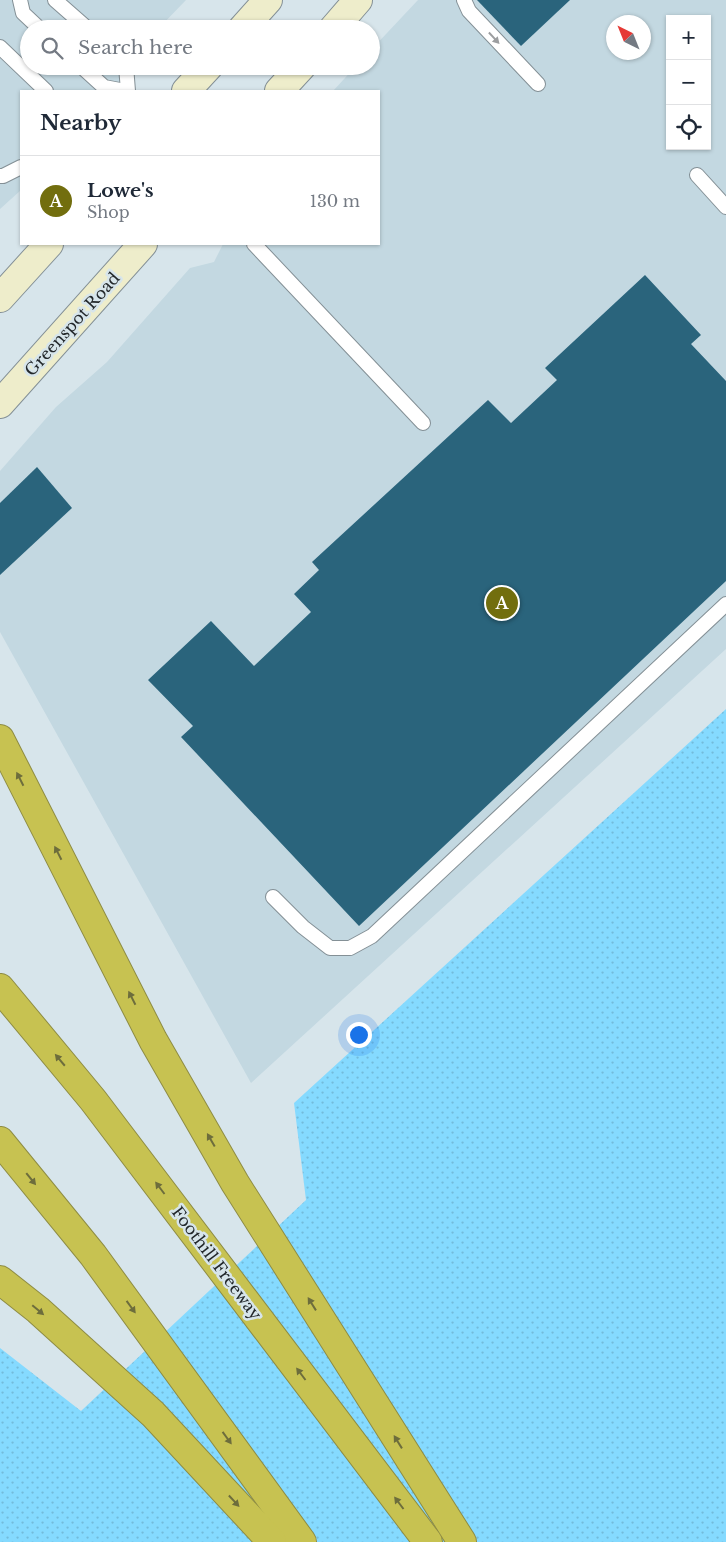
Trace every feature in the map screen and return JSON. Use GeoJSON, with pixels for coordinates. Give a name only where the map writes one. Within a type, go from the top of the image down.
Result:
{"type":"FeatureCollection","features":[{"type":"Feature","properties":{"kind":"highway"},"geometry":{"type":"LineString","coordinates":[[0,739],[153,1040],[230,1174],[462,1542]]}},
{"type":"Feature","properties":{"kind":"highway","name":"Foothill Freeway"},"geometry":{"type":"LineString","coordinates":[[0,988],[93,1100],[428,1542]]}},
{"type":"Feature","properties":{"kind":"highway"},"geometry":{"type":"LineString","coordinates":[[0,1141],[93,1255],[302,1542]]}},
{"type":"Feature","properties":{"kind":"highway"},"geometry":{"type":"LineString","coordinates":[[0,1280],[38,1310],[153,1414],[272,1542]]}},
{"type":"Feature","properties":{"kind":"main road"},"geometry":{"type":"LineString","coordinates":[[250,20],[268,0]]}},
{"type":"Feature","properties":{"kind":"main road"},"geometry":{"type":"LineString","coordinates":[[341,20],[358,0]]}},
{"type":"Feature","properties":{"kind":"main road"},"geometry":{"type":"LineString","coordinates":[[187,90],[201,75]]}},
{"type":"Feature","properties":{"kind":"main road"},"geometry":{"type":"LineString","coordinates":[[280,90],[294,75]]}},
{"type":"Feature","properties":{"kind":"main road"},"geometry":{"type":"LineString","coordinates":[[0,298],[48,245]]}},
{"type":"Feature","properties":{"kind":"main road","name":"Greenspot Road"},"geometry":{"type":"LineString","coordinates":[[0,404],[142,245]]}},
{"type":"Feature","properties":{"kind":"lane"},"geometry":{"type":"LineString","coordinates":[[20,0],[23,13],[30,20]]}},
{"type":"Feature","properties":{"kind":"lane"},"geometry":{"type":"LineString","coordinates":[[55,0],[78,20]]}},
{"type":"Feature","properties":{"kind":"lane"},"geometry":{"type":"LineString","coordinates":[[464,0],[469,12],[538,84]]}},
{"type":"Feature","properties":{"kind":"lane"},"geometry":{"type":"LineString","coordinates":[[0,47],[20,66]]}},
{"type":"Feature","properties":{"kind":"lane"},"geometry":{"type":"LineString","coordinates":[[29,75],[45,90]]}},
{"type":"Feature","properties":{"kind":"lane"},"geometry":{"type":"LineString","coordinates":[[90,75],[104,88],[119,90]]}},
{"type":"Feature","properties":{"kind":"lane"},"geometry":{"type":"LineString","coordinates":[[126,75],[126,90]]}},
{"type":"Feature","properties":{"kind":"lane"},"geometry":{"type":"LineString","coordinates":[[0,176],[20,168]]}},
{"type":"Feature","properties":{"kind":"lane"},"geometry":{"type":"LineString","coordinates":[[697,175],[726,207]]}},
{"type":"Feature","properties":{"kind":"lane"},"geometry":{"type":"LineString","coordinates":[[255,245],[423,423]]}},
{"type":"Feature","properties":{"kind":"lane"},"geometry":{"type":"LineString","coordinates":[[273,897],[303,927],[330,948],[350,948],[372,936],[726,604]]}},
{"type":"Feature","properties":{"kind":"shaded area"},"geometry":{"type":"Polygon","coordinates":[[[0,0],[186,0],[167,20],[20,20],[20,75],[126,75],[115,90],[20,90],[20,191],[0,209],[0,0]]]}},
{"type":"Feature","properties":{"kind":"shaded area"},"geometry":{"type":"Polygon","coordinates":[[[418,0],[726,0],[726,649],[251,1083],[0,632],[0,471],[56,407],[107,362],[190,268],[214,262],[222,245],[380,245],[380,90],[334,90],[348,75],[380,75],[380,40],[418,0]]]}},
{"type":"Feature","properties":{"kind":"shaded area"},"geometry":{"type":"Polygon","coordinates":[[[726,709],[726,1542],[0,1542],[0,1348],[81,1411],[306,1200],[294,1103],[726,709]]]}},
{"type":"Feature","properties":{"kind":"building"},"geometry":{"type":"Polygon","coordinates":[[[477,0],[570,0],[521,46],[477,0]]]}},
{"type":"Feature","properties":{"kind":"building"},"geometry":{"type":"Polygon","coordinates":[[[645,275],[701,335],[691,344],[726,381],[726,581],[359,926],[181,737],[193,726],[148,680],[211,621],[254,666],[311,612],[294,594],[319,570],[312,562],[488,400],[511,423],[557,380],[545,368],[645,275]]]}},
{"type":"Feature","properties":{"kind":"building"},"geometry":{"type":"Polygon","coordinates":[[[37,467],[72,508],[0,575],[0,503],[37,467]]]}},
{"type":"Feature","properties":{"kind":"place","name":"Lowe's"},"geometry":{"type":"Point","coordinates":[502,603]}}]}
